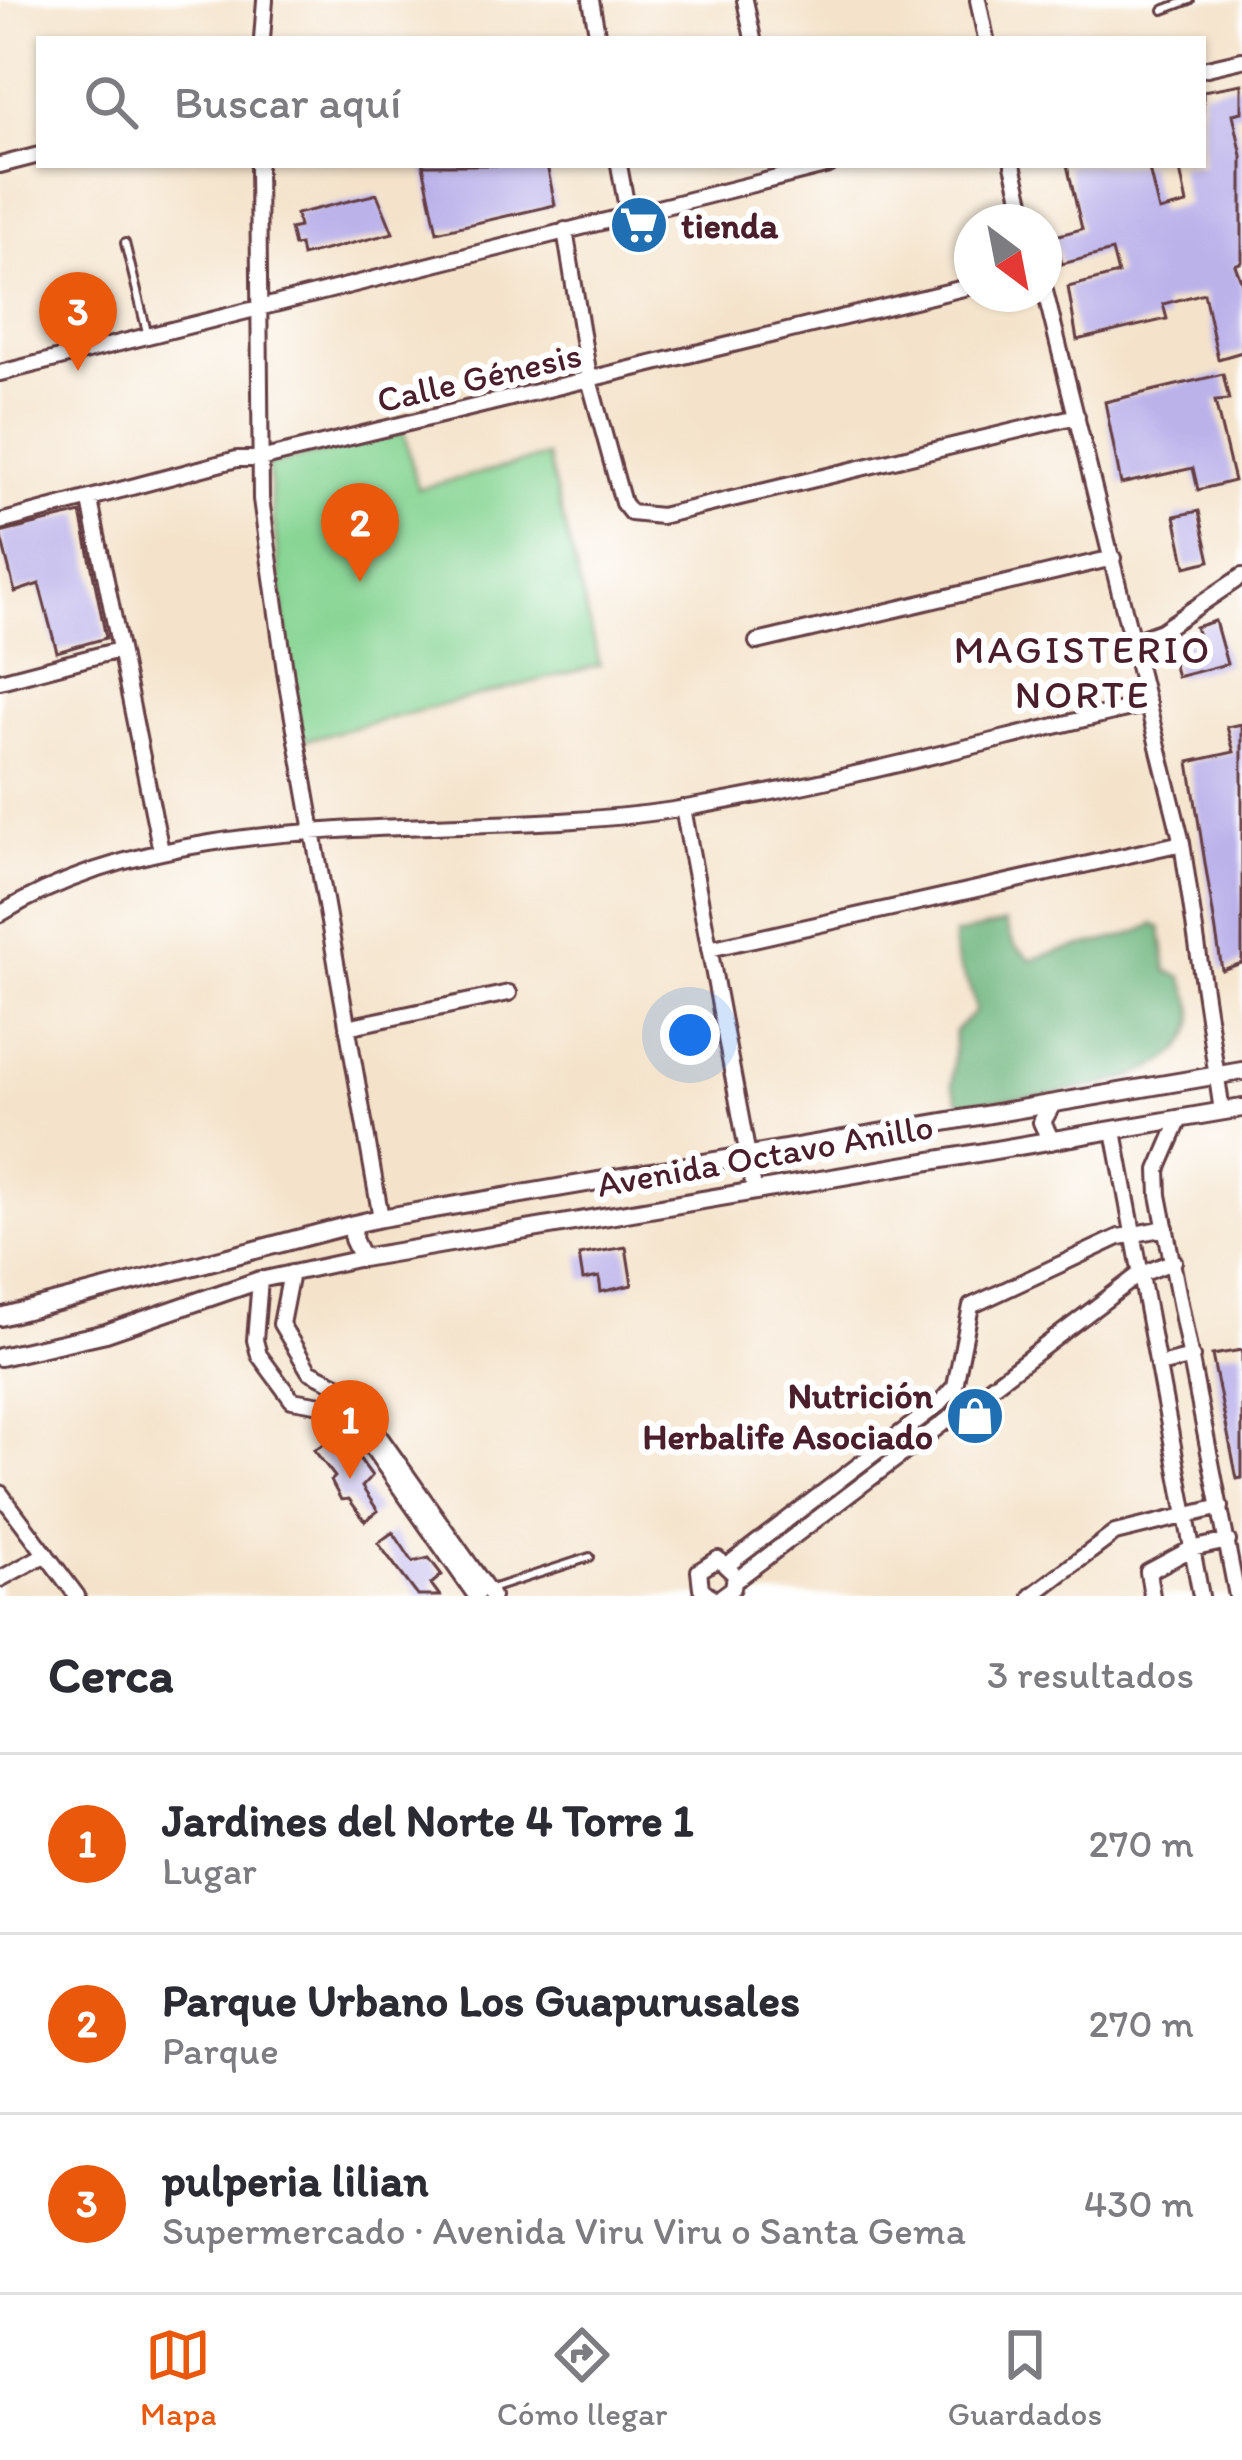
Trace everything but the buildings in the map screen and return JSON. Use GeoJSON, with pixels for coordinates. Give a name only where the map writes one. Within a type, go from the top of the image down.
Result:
{"type":"FeatureCollection","features":[{"type":"Feature","properties":{"kind":"street"},"geometry":{"type":"LineString","coordinates":[[262,36],[265,0]]}},
{"type":"Feature","properties":{"kind":"street"},"geometry":{"type":"LineString","coordinates":[[591,0],[597,36]]}},
{"type":"Feature","properties":{"kind":"street"},"geometry":{"type":"LineString","coordinates":[[745,0],[752,36]]}},
{"type":"Feature","properties":{"kind":"street"},"geometry":{"type":"LineString","coordinates":[[978,0],[985,36]]}},
{"type":"Feature","properties":{"kind":"street"},"geometry":{"type":"LineString","coordinates":[[1206,68],[1242,59]]}},
{"type":"Feature","properties":{"kind":"street"},"geometry":{"type":"LineString","coordinates":[[0,165],[36,155]]}},
{"type":"Feature","properties":{"kind":"street"},"geometry":{"type":"LineString","coordinates":[[258,168],[260,499],[381,1218]]}},
{"type":"Feature","properties":{"kind":"street"},"geometry":{"type":"LineString","coordinates":[[620,168],[628,214]]}},
{"type":"Feature","properties":{"kind":"street"},"geometry":{"type":"LineString","coordinates":[[1013,168],[1022,204]]}},
{"type":"Feature","properties":{"kind":"street"},"geometry":{"type":"LineString","coordinates":[[0,373],[780,171]]}},
{"type":"Feature","properties":{"kind":"street"},"geometry":{"type":"LineString","coordinates":[[565,230],[590,383],[623,503],[631,513],[645,518],[1077,416]]}},
{"type":"Feature","properties":{"kind":"street","name":"Calle Génesis"},"geometry":{"type":"LineString","coordinates":[[0,522],[237,459],[260,459],[590,383],[954,291]]}},
{"type":"Feature","properties":{"kind":"street"},"geometry":{"type":"LineString","coordinates":[[1050,312],[1182,843],[1222,1111]]}},
{"type":"Feature","properties":{"kind":"street"},"geometry":{"type":"LineString","coordinates":[[90,501],[161,851]]}},
{"type":"Feature","properties":{"kind":"street"},"geometry":{"type":"LineString","coordinates":[[758,642],[1113,558]]}},
{"type":"Feature","properties":{"kind":"street"},"geometry":{"type":"LineString","coordinates":[[1133,641],[1192,612],[1242,576]]}},
{"type":"Feature","properties":{"kind":"street"},"geometry":{"type":"LineString","coordinates":[[0,681],[119,650]]}},
{"type":"Feature","properties":{"kind":"street"},"geometry":{"type":"LineString","coordinates":[[0,914],[75,874],[161,851],[313,834],[683,808],[1148,704]]}},
{"type":"Feature","properties":{"kind":"street"},"geometry":{"type":"LineString","coordinates":[[683,808],[754,1188]]}},
{"type":"Feature","properties":{"kind":"street"},"geometry":{"type":"LineString","coordinates":[[709,950],[1182,843]]}},
{"type":"Feature","properties":{"kind":"street"},"geometry":{"type":"LineString","coordinates":[[347,1027],[509,993]]}},
{"type":"Feature","properties":{"kind":"street","name":"Avenida Octavo Anillo"},"geometry":{"type":"LineString","coordinates":[[0,1317],[381,1218],[1242,1071]]}},
{"type":"Feature","properties":{"kind":"street"},"geometry":{"type":"LineString","coordinates":[[1051,1141],[1042,1122],[1052,1104]]}},
{"type":"Feature","properties":{"kind":"street","name":"Avenida Octavo Anillo"},"geometry":{"type":"LineString","coordinates":[[362,1258],[1242,1108]]}},
{"type":"Feature","properties":{"kind":"street"},"geometry":{"type":"LineString","coordinates":[[1179,1121],[1158,1170],[1237,1596]]}},
{"type":"Feature","properties":{"kind":"street"},"geometry":{"type":"LineString","coordinates":[[1114,1131],[1201,1596]]}},
{"type":"Feature","properties":{"kind":"street"},"geometry":{"type":"LineString","coordinates":[[0,1357],[106,1333],[260,1280],[362,1258],[352,1239],[355,1224]]}},
{"type":"Feature","properties":{"kind":"street"},"geometry":{"type":"LineString","coordinates":[[729,1564],[955,1387],[971,1306],[1135,1234],[1166,1228]]}},
{"type":"Feature","properties":{"kind":"street"},"geometry":{"type":"LineString","coordinates":[[722,1596],[735,1581],[984,1390],[1144,1273],[1174,1261]]}},
{"type":"Feature","properties":{"kind":"street"},"geometry":{"type":"LineString","coordinates":[[291,1273],[281,1324],[309,1371],[346,1389],[485,1594]]}},
{"type":"Feature","properties":{"kind":"street"},"geometry":{"type":"LineString","coordinates":[[260,1280],[259,1355],[292,1400],[345,1409],[485,1594]]}},
{"type":"Feature","properties":{"kind":"street"},"geometry":{"type":"LineString","coordinates":[[1160,1365],[1192,1358]]}},
{"type":"Feature","properties":{"kind":"street"},"geometry":{"type":"LineString","coordinates":[[958,1364],[984,1390]]}},
{"type":"Feature","properties":{"kind":"street"},"geometry":{"type":"LineString","coordinates":[[0,1493],[77,1596]]}},
{"type":"Feature","properties":{"kind":"street"},"geometry":{"type":"LineString","coordinates":[[1031,1596],[1115,1533],[1221,1507]]}},
{"type":"Feature","properties":{"kind":"street"},"geometry":{"type":"LineString","coordinates":[[1152,1596],[1148,1572],[1190,1549],[1228,1540]]}},
{"type":"Feature","properties":{"kind":"street"},"geometry":{"type":"LineString","coordinates":[[0,1579],[46,1554]]}},
{"type":"Feature","properties":{"kind":"street"},"geometry":{"type":"LineString","coordinates":[[710,1596],[698,1583],[699,1571],[712,1560],[729,1564]]}},
{"type":"Feature","properties":{"kind":"street"},"geometry":{"type":"LineString","coordinates":[[729,1564],[735,1581]]}},
{"type":"Feature","properties":{"kind":"lane"},"geometry":{"type":"LineString","coordinates":[[1163,10],[1190,0]]}},
{"type":"Feature","properties":{"kind":"lane"},"geometry":{"type":"LineString","coordinates":[[125,242],[148,334]]}},
{"type":"Feature","properties":{"kind":"lane"},"geometry":{"type":"LineString","coordinates":[[485,1594],[590,1557]]}},
{"type":"Feature","properties":{"kind":"green space"},"geometry":{"type":"Polygon","coordinates":[[[404,433],[418,489],[547,456],[600,665],[297,742],[268,465],[404,433]]]}},
{"type":"Feature","properties":{"kind":"green space"},"geometry":{"type":"Polygon","coordinates":[[[1005,923],[1014,945],[1032,960],[1129,935],[1153,924],[1161,928],[1167,971],[1182,977],[1194,1012],[1187,1039],[1167,1060],[1100,1086],[960,1104],[952,1084],[955,1031],[975,1012],[955,955],[955,935],[1005,923]]]}},
{"type":"Feature","properties":{"kind":"place","name":"tienda"},"geometry":{"type":"Point","coordinates":[639,225]}},
{"type":"Feature","properties":{"kind":"place","name":"pulperia lilian"},"geometry":{"type":"Point","coordinates":[78,371]}},
{"type":"Feature","properties":{"kind":"place","name":"Parque Urbano Los Guapurusales"},"geometry":{"type":"Point","coordinates":[360,582]}},
{"type":"Feature","properties":{"kind":"place","name":"Nutrición Herbalife Asociado"},"geometry":{"type":"Point","coordinates":[975,1416]}},
{"type":"Feature","properties":{"kind":"place","name":"Jardines del Norte 4 Torre 1"},"geometry":{"type":"Point","coordinates":[350,1479]}},
{"type":"Feature","properties":{"kind":"district","name":"MAGISTERIO NORTE"},"geometry":{"type":"Point","coordinates":[1083,672]}}]}
